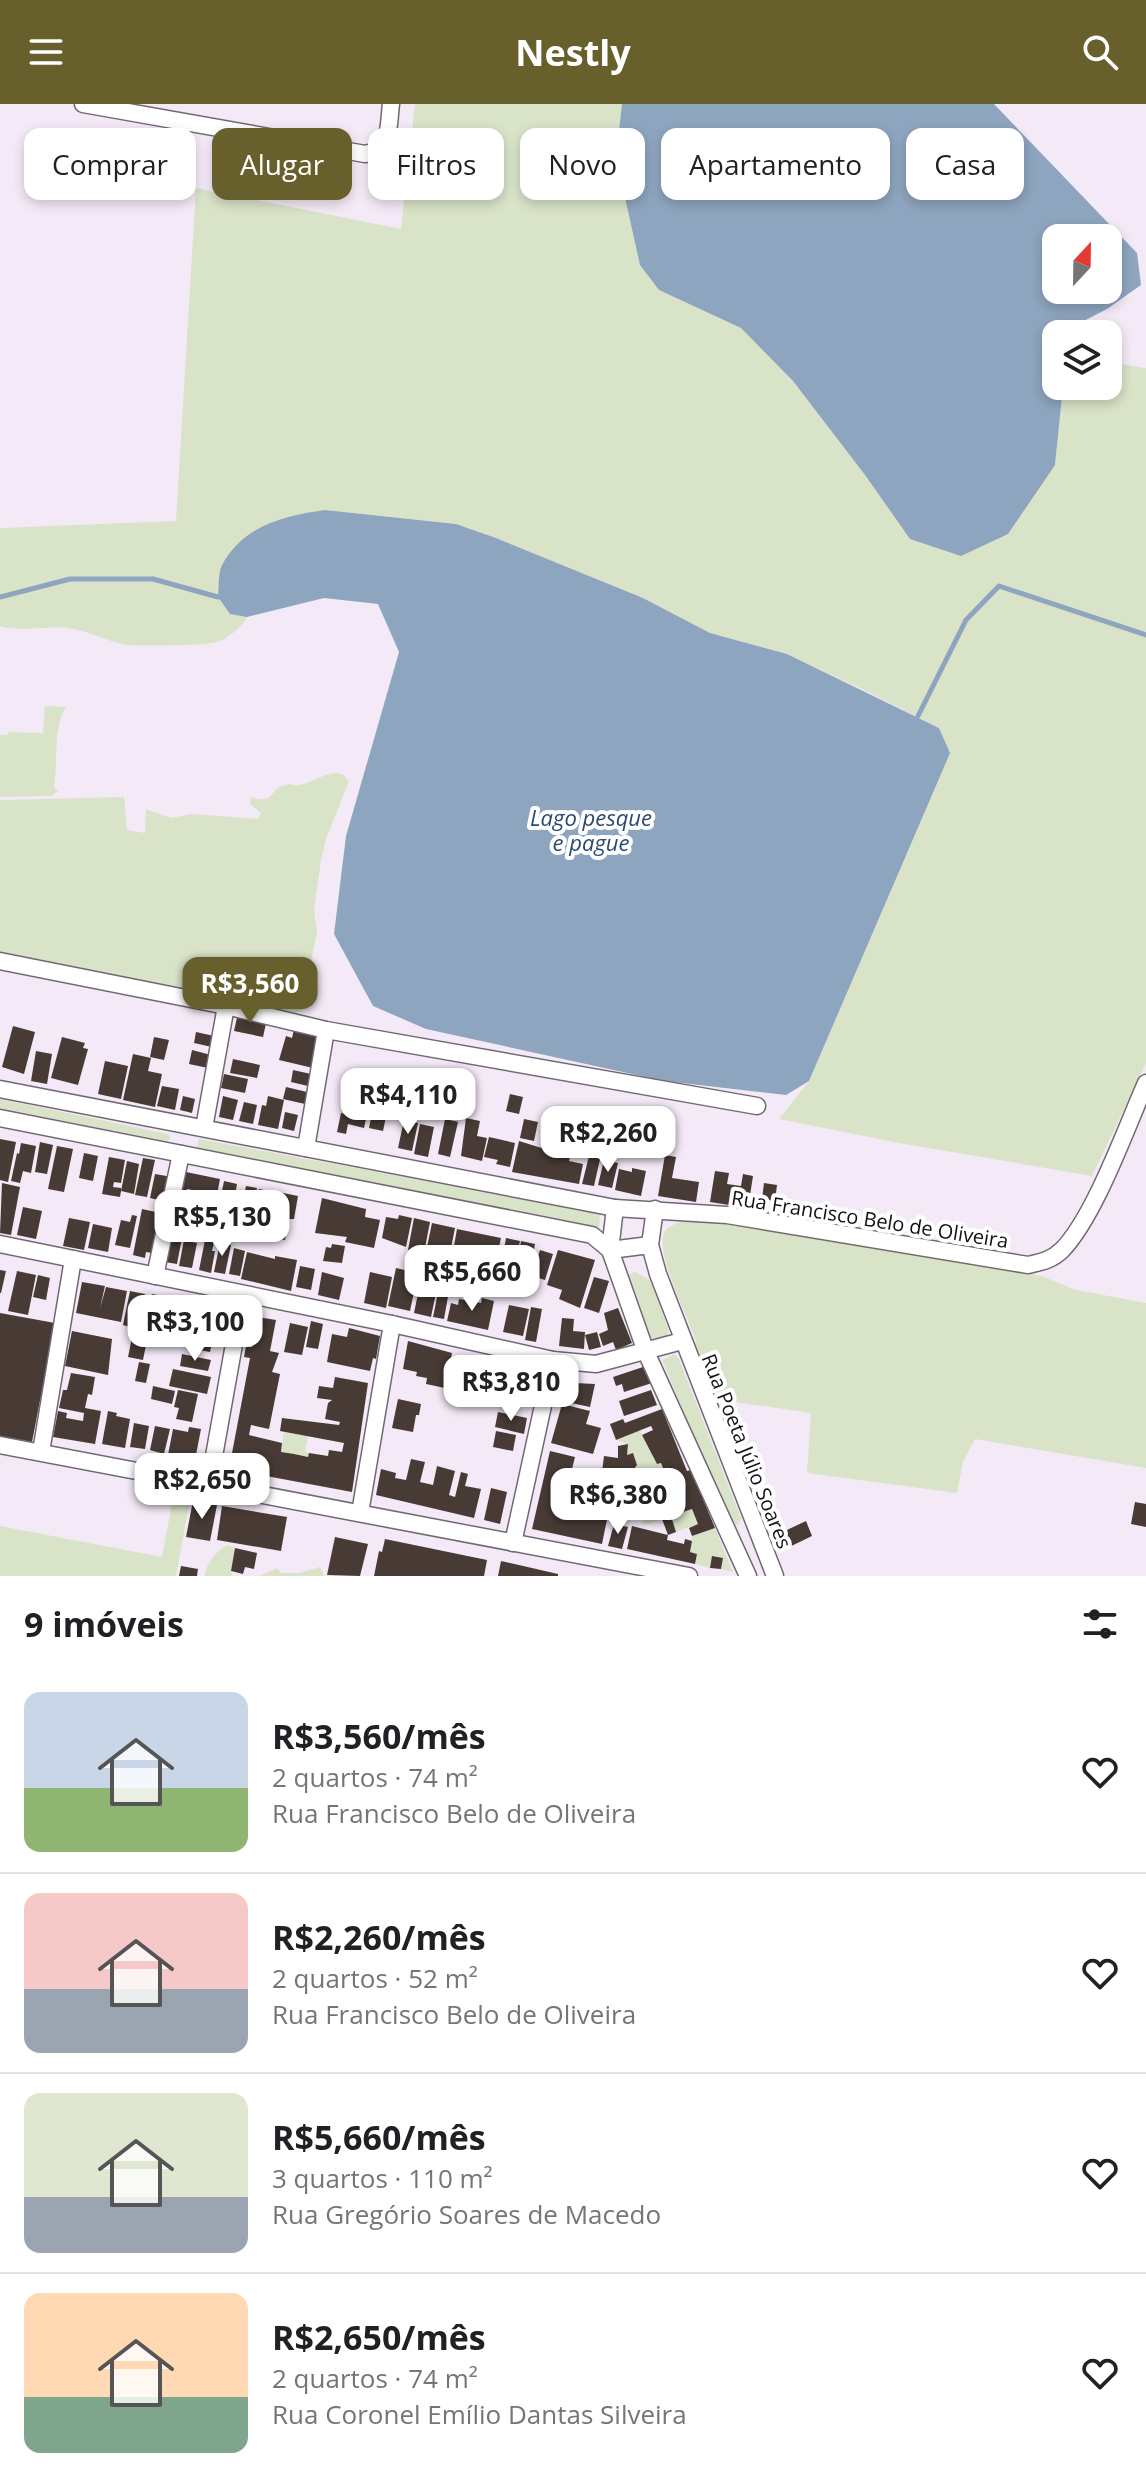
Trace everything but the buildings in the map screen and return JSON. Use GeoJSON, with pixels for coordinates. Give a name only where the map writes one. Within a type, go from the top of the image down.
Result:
{"type":"FeatureCollection","features":[{"type":"Feature","properties":{"kind":"street"},"geometry":{"type":"LineString","coordinates":[[88,104],[365,154],[377,152],[383,146],[391,104]]}},
{"type":"Feature","properties":{"kind":"street"},"geometry":{"type":"LineString","coordinates":[[0,961],[226,1006],[326,1030],[757,1106]]}},
{"type":"Feature","properties":{"kind":"street"},"geometry":{"type":"LineString","coordinates":[[180,1154],[200,1128],[226,1006]]}},
{"type":"Feature","properties":{"kind":"street"},"geometry":{"type":"LineString","coordinates":[[306,1148],[326,1030]]}},
{"type":"Feature","properties":{"kind":"street","name":"Rua Francisco Belo de Oliveira"},"geometry":{"type":"LineString","coordinates":[[0,1089],[615,1208],[727,1215],[1028,1265],[1046,1262],[1061,1251],[1082,1221],[1146,1083]]}},
{"type":"Feature","properties":{"kind":"street"},"geometry":{"type":"LineString","coordinates":[[0,1118],[592,1235],[610,1250],[650,1245]]}},
{"type":"Feature","properties":{"kind":"street"},"geometry":{"type":"LineString","coordinates":[[155,1276],[180,1154],[178,1130],[174,1123]]}},
{"type":"Feature","properties":{"kind":"street"},"geometry":{"type":"LineString","coordinates":[[615,1208],[610,1250],[646,1352],[748,1576]]}},
{"type":"Feature","properties":{"kind":"street","name":"Rua Poeta Júlio Soares"},"geometry":{"type":"LineString","coordinates":[[655,1209],[650,1245],[682,1341],[775,1576]]}},
{"type":"Feature","properties":{"kind":"street","name":"Rua Poeta Júlio Soares"},"geometry":{"type":"LineString","coordinates":[[0,1244],[553,1360],[596,1364],[682,1341]]}},
{"type":"Feature","properties":{"kind":"street"},"geometry":{"type":"LineString","coordinates":[[41,1452],[73,1259]]}},
{"type":"Feature","properties":{"kind":"street"},"geometry":{"type":"LineString","coordinates":[[209,1484],[243,1294]]}},
{"type":"Feature","properties":{"kind":"street"},"geometry":{"type":"LineString","coordinates":[[360,1513],[392,1324]]}},
{"type":"Feature","properties":{"kind":"street"},"geometry":{"type":"LineString","coordinates":[[513,1543],[553,1360]]}},
{"type":"Feature","properties":{"kind":"street"},"geometry":{"type":"LineString","coordinates":[[0,1445],[689,1576]]}},
{"type":"Feature","properties":{"kind":"green space"},"geometry":{"type":"Polygon","coordinates":[[[415,104],[622,104],[619,128],[520,128],[520,200],[630,200],[659,290],[741,328],[793,381],[910,539],[1055,465],[1062,400],[1122,400],[1122,364],[1146,368],[1146,1063],[1092,1176],[779,1119],[809,1081],[949,753],[939,728],[866,691],[787,654],[710,633],[643,598],[456,524],[325,510],[230,614],[247,617],[235,631],[220,641],[189,645],[127,645],[67,628],[14,629],[0,626],[0,528],[176,521],[196,188],[212,191],[212,200],[256,200],[401,229],[404,200],[504,200],[504,128],[412,128],[415,104]]]}},
{"type":"Feature","properties":{"kind":"green space"},"geometry":{"type":"Polygon","coordinates":[[[45,706],[66,707],[58,734],[54,787],[58,791],[51,796],[0,797],[0,735],[10,732],[43,733],[45,706]]]}},
{"type":"Feature","properties":{"kind":"green space"},"geometry":{"type":"Polygon","coordinates":[[[336,773],[344,775],[349,781],[321,860],[314,910],[317,932],[301,1011],[292,1014],[0,957],[0,800],[124,797],[127,830],[145,833],[146,809],[171,818],[192,814],[258,819],[261,813],[250,804],[251,797],[268,798],[285,785],[303,784],[336,773]]]}},
{"type":"Feature","properties":{"kind":"green space"},"geometry":{"type":"Polygon","coordinates":[[[0,1099],[168,1134],[171,1139],[166,1141],[0,1108],[0,1099]]]}},
{"type":"Feature","properties":{"kind":"green space"},"geometry":{"type":"Polygon","coordinates":[[[199,1139],[600,1213],[599,1228],[200,1148],[197,1146],[199,1139]]]}},
{"type":"Feature","properties":{"kind":"green space"},"geometry":{"type":"Polygon","coordinates":[[[689,1220],[726,1222],[1007,1267],[1076,1290],[1146,1303],[1146,1468],[975,1439],[963,1462],[957,1493],[807,1473],[811,1413],[722,1400],[690,1351],[696,1341],[667,1267],[663,1239],[668,1228],[689,1220]]]}},
{"type":"Feature","properties":{"kind":"green space"},"geometry":{"type":"Polygon","coordinates":[[[635,1272],[651,1281],[669,1332],[666,1337],[656,1340],[649,1336],[626,1275],[635,1272]]]}},
{"type":"Feature","properties":{"kind":"green space"},"geometry":{"type":"Polygon","coordinates":[[[674,1354],[679,1359],[741,1518],[738,1526],[730,1522],[662,1360],[674,1354]]]}},
{"type":"Feature","properties":{"kind":"green space"},"geometry":{"type":"Polygon","coordinates":[[[640,1430],[657,1464],[661,1463],[667,1478],[672,1477],[674,1484],[668,1487],[672,1498],[677,1497],[683,1512],[692,1509],[698,1524],[676,1532],[671,1517],[644,1525],[639,1508],[570,1495],[575,1474],[615,1484],[616,1479],[631,1473],[637,1465],[633,1453],[627,1455],[628,1444],[616,1440],[640,1430]]]}},
{"type":"Feature","properties":{"kind":"green space"},"geometry":{"type":"Polygon","coordinates":[[[284,1432],[308,1436],[305,1451],[309,1453],[308,1457],[281,1452],[284,1432]]]}},
{"type":"Feature","properties":{"kind":"green space"},"geometry":{"type":"Polygon","coordinates":[[[172,1503],[189,1505],[176,1576],[0,1576],[0,1526],[162,1557],[172,1503]]]}},
{"type":"Feature","properties":{"kind":"green space"},"geometry":{"type":"Polygon","coordinates":[[[715,1528],[733,1572],[721,1569],[723,1558],[713,1556],[710,1568],[695,1564],[697,1554],[690,1552],[692,1536],[715,1528]]]}},
{"type":"Feature","properties":{"kind":"green space"},"geometry":{"type":"Polygon","coordinates":[[[228,1545],[235,1548],[233,1576],[205,1576],[212,1558],[228,1545]]]}},
{"type":"Feature","properties":{"kind":"green space"},"geometry":{"type":"Polygon","coordinates":[[[320,1567],[324,1576],[260,1576],[277,1568],[281,1573],[299,1573],[320,1567]]]}},
{"type":"Feature","properties":{"kind":"water"},"geometry":{"type":"Polygon","coordinates":[[[622,104],[994,104],[1017,128],[906,128],[906,200],[1024,200],[1024,135],[1109,224],[1042,224],[1042,304],[1114,304],[1086,320],[1042,320],[1042,400],[1062,400],[1055,465],[1008,534],[961,556],[910,539],[793,381],[741,328],[659,290],[640,265],[626,200],[645,200],[645,128],[619,128],[622,104]]]}},
{"type":"Feature","properties":{"kind":"water"},"geometry":{"type":"Polygon","coordinates":[[[1122,237],[1137,253],[1141,285],[1122,298],[1122,237]]]}},
{"type":"Feature","properties":{"kind":"water","name":"Lago pesque e pague"},"geometry":{"type":"Polygon","coordinates":[[[325,510],[456,524],[496,538],[643,598],[710,633],[787,654],[939,728],[950,753],[809,1081],[786,1095],[664,1081],[426,1029],[373,1006],[334,934],[346,836],[399,652],[378,604],[324,598],[247,617],[230,614],[218,597],[222,565],[242,540],[280,519],[325,510]]]}},
{"type":"Feature","properties":{"kind":"waterway"},"geometry":{"type":"LineString","coordinates":[[0,597],[70,579],[153,579],[218,597]]}},
{"type":"Feature","properties":{"kind":"waterway"},"geometry":{"type":"LineString","coordinates":[[918,716],[966,620],[999,586],[1146,635]]}}]}
